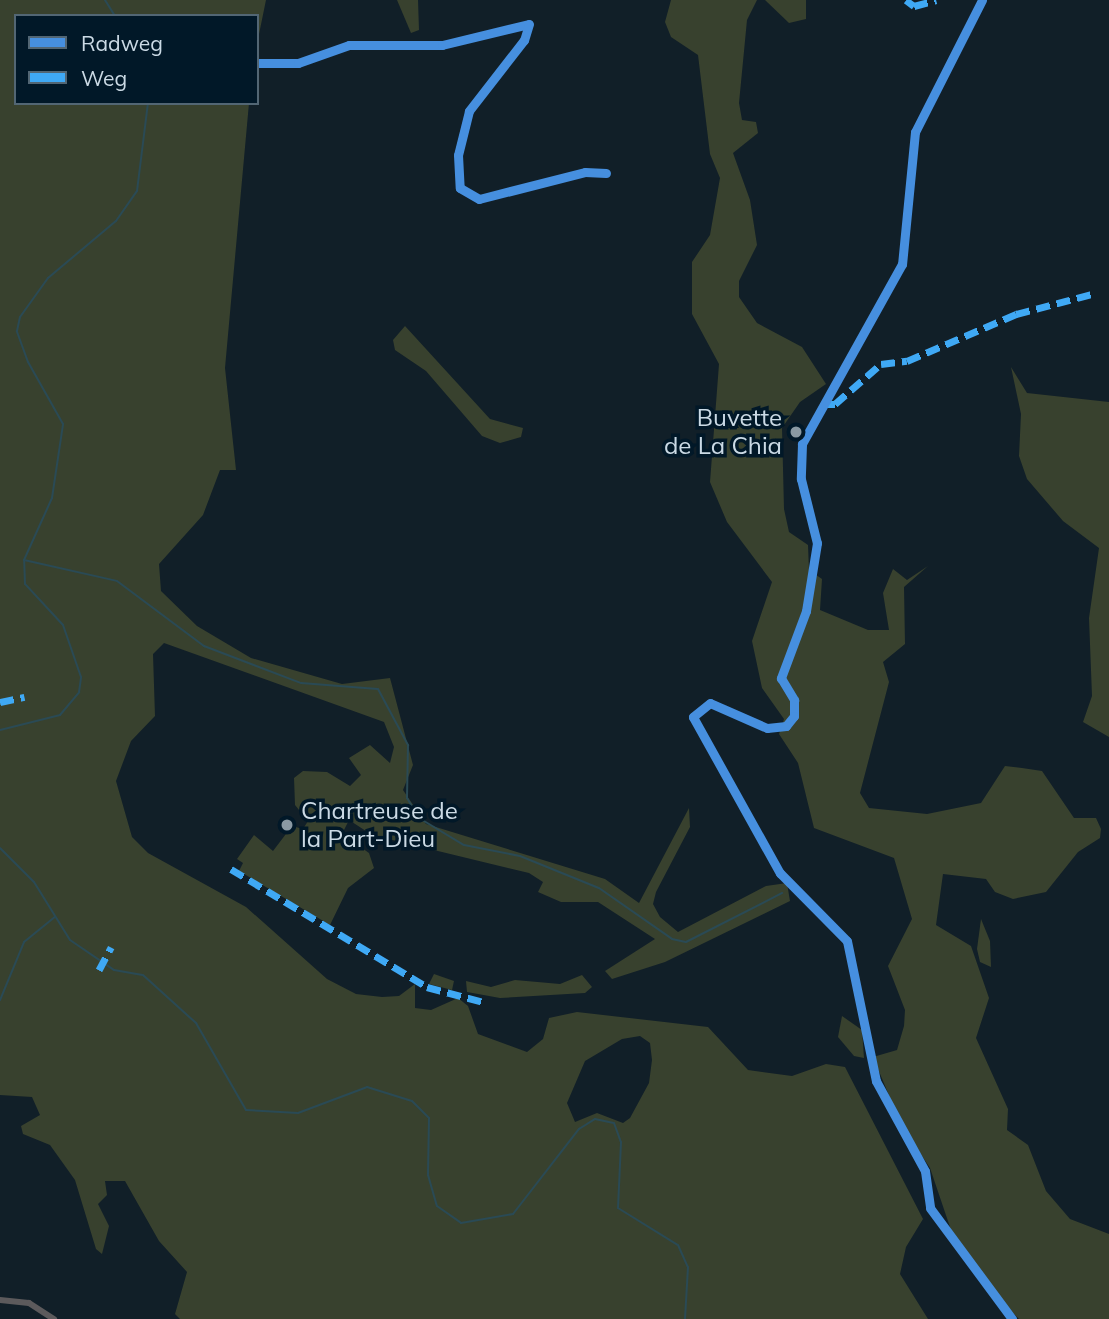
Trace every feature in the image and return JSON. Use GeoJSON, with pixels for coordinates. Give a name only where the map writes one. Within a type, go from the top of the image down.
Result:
{"type":"FeatureCollection","features":[{"type":"Feature","properties":{"kind":"street"},"geometry":{"type":"LineString","coordinates":[[982,0],[915,132],[903,257],[804,436],[800,472],[817,543],[806,611],[781,678],[794,700],[791,722],[757,726],[710,703],[696,709],[694,724],[785,879],[847,941],[870,1060],[885,1103],[925,1171],[930,1209],[1012,1319]]}},
{"type":"Feature","properties":{"kind":"street"},"geometry":{"type":"LineString","coordinates":[[259,63],[298,63],[349,45],[442,45],[528,24],[524,40],[471,106],[457,155],[460,188],[479,199],[585,172],[606,173]]}},
{"type":"Feature","properties":{"kind":"street"},"geometry":{"type":"LineString","coordinates":[[0,1300],[29,1303],[54,1319]]}},
{"type":"Feature","properties":{"kind":"green space"},"geometry":{"type":"Polygon","coordinates":[[[0,0],[266,0],[259,34],[259,14],[14,14],[14,105],[249,105],[225,368],[236,470],[220,470],[203,515],[159,564],[161,591],[197,626],[251,658],[342,684],[390,678],[413,765],[403,790],[426,824],[605,879],[639,903],[689,808],[690,827],[656,892],[653,904],[660,917],[678,932],[766,886],[787,883],[790,901],[665,962],[612,979],[605,971],[655,939],[598,902],[561,902],[538,892],[543,882],[529,873],[372,835],[349,820],[342,834],[369,853],[374,868],[348,888],[330,925],[239,871],[243,863],[237,859],[254,835],[273,851],[292,826],[303,829],[308,821],[295,805],[294,778],[303,771],[327,772],[350,786],[361,775],[349,758],[370,745],[390,763],[394,747],[384,722],[164,643],[153,654],[155,716],[131,741],[116,781],[132,837],[148,853],[246,907],[327,979],[356,994],[382,997],[399,996],[415,984],[415,1008],[431,1010],[458,998],[468,1006],[478,1034],[527,1052],[543,1039],[549,1018],[577,1012],[708,1027],[748,1070],[792,1076],[826,1064],[845,1067],[923,1219],[906,1247],[900,1274],[928,1319],[180,1319],[175,1314],[187,1272],[159,1241],[125,1181],[105,1181],[107,1195],[98,1204],[109,1226],[102,1254],[96,1249],[75,1180],[50,1145],[23,1134],[21,1126],[40,1115],[32,1097],[0,1095],[0,0]],[[640,1036],[622,1039],[585,1061],[567,1103],[575,1122],[597,1113],[623,1123],[630,1118],[649,1083],[652,1060],[650,1043],[640,1036]]]}},
{"type":"Feature","properties":{"kind":"green space"},"geometry":{"type":"Polygon","coordinates":[[[397,0],[418,0],[419,30],[411,33],[397,0]]]}},
{"type":"Feature","properties":{"kind":"green space"},"geometry":{"type":"Polygon","coordinates":[[[671,0],[757,0],[747,20],[739,103],[742,120],[756,122],[758,133],[733,153],[750,200],[757,245],[739,281],[739,297],[757,323],[802,347],[826,384],[800,402],[782,428],[784,509],[789,532],[808,545],[809,570],[822,579],[820,610],[868,630],[889,630],[883,593],[893,569],[907,580],[928,566],[904,587],[905,644],[883,662],[889,682],[860,793],[869,808],[927,814],[981,803],[1005,766],[1022,768],[1042,771],[1074,818],[1096,818],[1101,829],[1100,838],[1078,852],[1046,892],[1013,899],[995,892],[986,879],[943,874],[936,925],[971,946],[989,998],[976,1038],[1008,1109],[1007,1130],[1028,1145],[1046,1191],[1070,1219],[1109,1234],[1109,1319],[1019,1319],[1002,1301],[952,1233],[930,1168],[901,1124],[873,1057],[897,1050],[904,1026],[905,1010],[888,966],[912,919],[894,858],[814,828],[798,763],[779,734],[784,719],[762,688],[752,641],[772,582],[727,522],[710,482],[719,364],[692,314],[692,262],[710,235],[720,178],[710,154],[698,55],[671,37],[665,22],[671,0]]]}},
{"type":"Feature","properties":{"kind":"green space"},"geometry":{"type":"Polygon","coordinates":[[[765,0],[806,0],[806,19],[789,23],[765,0]]]}},
{"type":"Feature","properties":{"kind":"green space"},"geometry":{"type":"Polygon","coordinates":[[[405,326],[490,419],[523,428],[521,437],[500,443],[482,436],[426,371],[395,350],[393,340],[405,326]]]}},
{"type":"Feature","properties":{"kind":"green space"},"geometry":{"type":"Polygon","coordinates":[[[1011,367],[1027,393],[1109,402],[1109,737],[1083,722],[1092,696],[1089,618],[1099,548],[1063,521],[1027,479],[1019,456],[1021,414],[1011,367]]]}},
{"type":"Feature","properties":{"kind":"green space"},"geometry":{"type":"Polygon","coordinates":[[[981,919],[990,941],[991,967],[980,962],[977,949],[981,919]]]}},
{"type":"Feature","properties":{"kind":"green space"},"geometry":{"type":"Polygon","coordinates":[[[434,974],[454,981],[452,990],[429,984],[434,974]]]}},
{"type":"Feature","properties":{"kind":"green space"},"geometry":{"type":"Polygon","coordinates":[[[582,975],[592,987],[585,993],[500,998],[467,992],[466,981],[491,987],[515,980],[560,984],[582,975]]]}},
{"type":"Feature","properties":{"kind":"green space"},"geometry":{"type":"Polygon","coordinates":[[[842,1016],[862,1030],[864,1058],[854,1056],[838,1037],[842,1016]]]}},
{"type":"Feature","properties":{"kind":"waterway"},"geometry":{"type":"LineString","coordinates":[[105,0],[114,14]]}},
{"type":"Feature","properties":{"kind":"waterway"},"geometry":{"type":"LineString","coordinates":[[0,730],[60,715],[79,692],[81,677],[63,625],[25,584],[24,560],[52,498],[63,424],[28,362],[17,331],[20,317],[48,278],[116,221],[137,191],[148,105]]}},
{"type":"Feature","properties":{"kind":"waterway"},"geometry":{"type":"LineString","coordinates":[[24,560],[117,581],[204,646],[301,683],[378,689],[408,745],[407,798],[419,818],[464,845],[520,856],[599,888],[672,939],[686,942],[782,893]]}},
{"type":"Feature","properties":{"kind":"waterway"},"geometry":{"type":"LineString","coordinates":[[0,848],[34,882],[70,940],[114,970],[143,975],[196,1023],[246,1110],[298,1113],[367,1087],[412,1101],[429,1118],[428,1175],[437,1206],[461,1223],[513,1214],[579,1129],[595,1119],[614,1123],[621,1142],[618,1208],[678,1245],[688,1267],[685,1319]]}},
{"type":"Feature","properties":{"kind":"waterway"},"geometry":{"type":"LineString","coordinates":[[0,1000],[24,942],[55,917]]}},
{"type":"Feature","properties":{"kind":"marked path"},"geometry":{"type":"LineString","coordinates":[[906,0],[914,6],[936,0]]}},
{"type":"Feature","properties":{"kind":"marked path"},"geometry":{"type":"LineString","coordinates":[[824,404],[835,404],[881,364],[907,361],[1016,314],[1092,294]]}},
{"type":"Feature","properties":{"kind":"marked path"},"geometry":{"type":"LineString","coordinates":[[0,702],[24,697]]}},
{"type":"Feature","properties":{"kind":"marked path"},"geometry":{"type":"LineString","coordinates":[[231,869],[427,987],[487,1003]]}},
{"type":"Feature","properties":{"kind":"marked path"},"geometry":{"type":"LineString","coordinates":[[99,970],[111,947]]}},
{"type":"Feature","properties":{"kind":"cycle path"},"geometry":{"type":"LineString","coordinates":[[982,0],[915,132],[902,264],[802,444],[801,479],[817,543],[806,611],[781,678],[794,700],[794,716],[786,726],[767,728],[710,703],[693,717],[780,873],[847,941],[876,1081],[925,1171],[930,1208],[1012,1319]]}},
{"type":"Feature","properties":{"kind":"cycle path"},"geometry":{"type":"LineString","coordinates":[[259,63],[298,63],[349,45],[442,45],[529,24],[524,40],[469,111],[458,155],[460,188],[479,199],[585,172],[606,173]]}},
{"type":"Feature","properties":{"kind":"place","name":"Buvette de La Chia"},"geometry":{"type":"Point","coordinates":[796,432]}},
{"type":"Feature","properties":{"kind":"place","name":"Chartreuse de la Part-Dieu"},"geometry":{"type":"Point","coordinates":[287,825]}}]}
